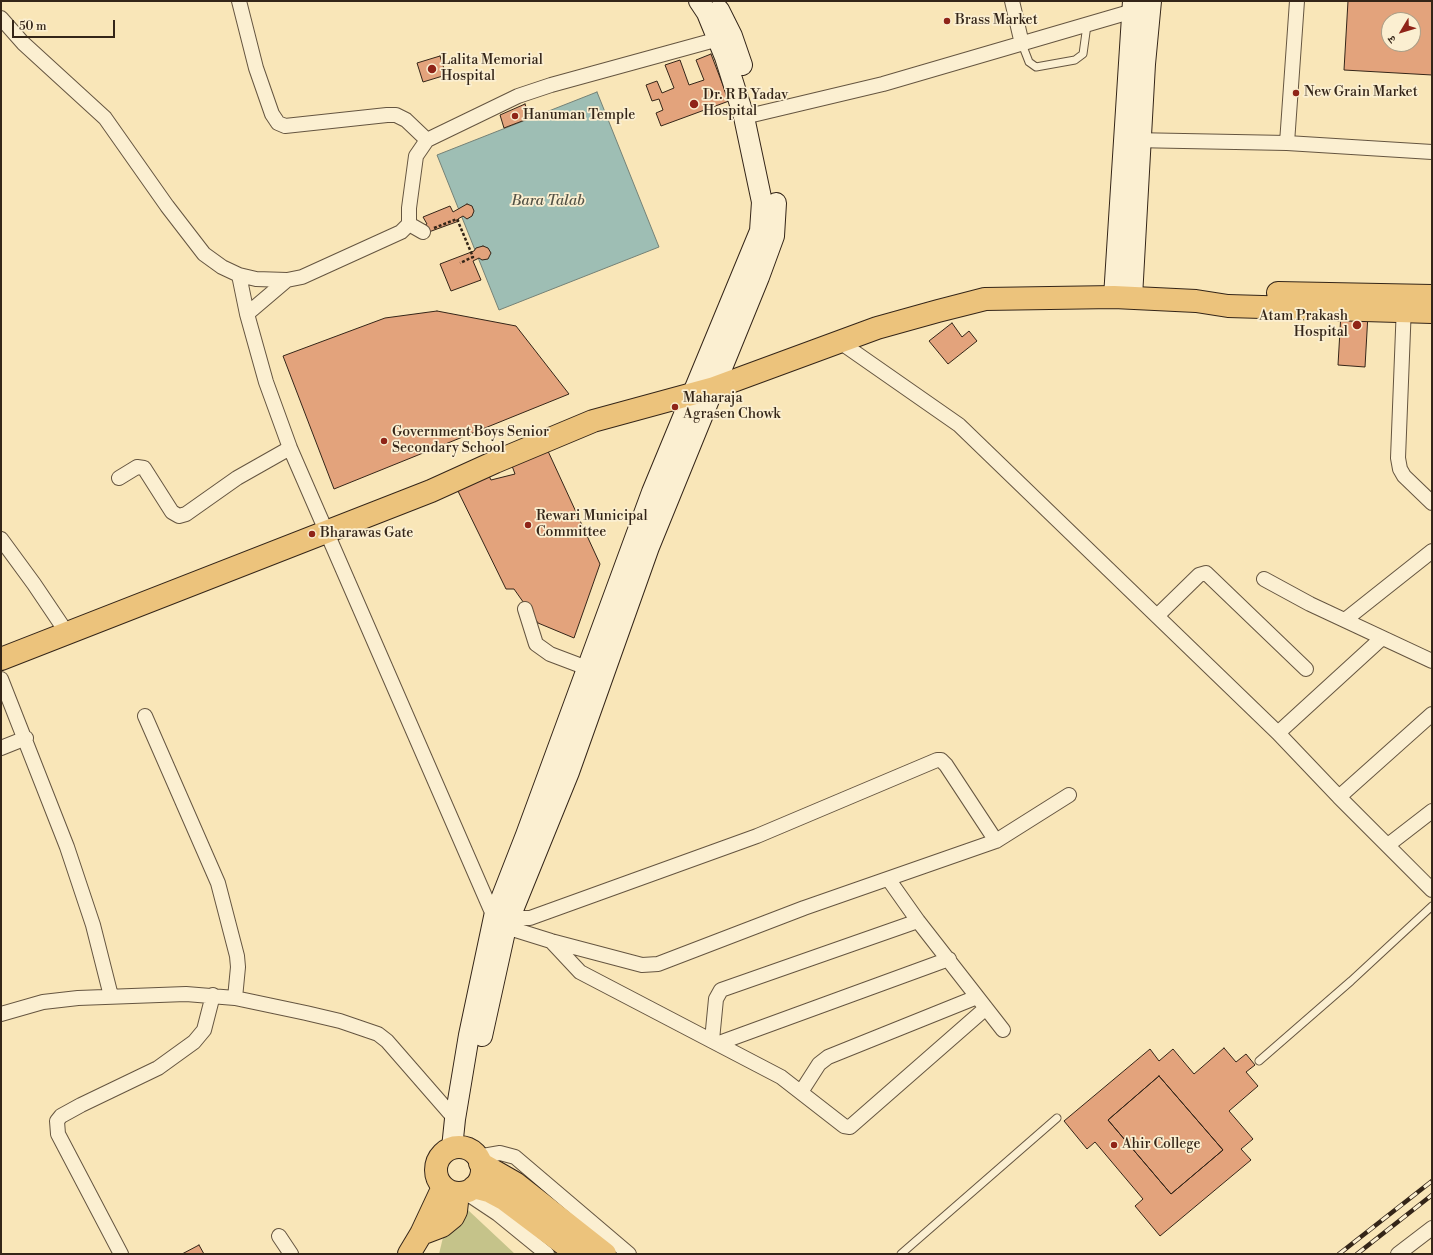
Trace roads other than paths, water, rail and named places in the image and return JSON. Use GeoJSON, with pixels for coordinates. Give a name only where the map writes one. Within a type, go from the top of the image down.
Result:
{"type":"FeatureCollection","features":[{"type":"Feature","properties":{"kind":"main road"},"geometry":{"type":"LineString","coordinates":[[699,1],[725,37]]}},
{"type":"Feature","properties":{"kind":"main road"},"geometry":{"type":"LineString","coordinates":[[468,1154],[474,1073],[502,917],[569,772],[649,547],[774,236],[776,204],[773,179],[714,1]]}},
{"type":"Feature","properties":{"kind":"main road"},"geometry":{"type":"LineString","coordinates":[[1123,297],[1142,5]]}},
{"type":"Feature","properties":{"kind":"main road"},"geometry":{"type":"LineString","coordinates":[[417,1245],[453,1217],[456,1211],[460,1190],[480,1176],[468,1154],[455,1119],[475,999],[587,668],[652,492],[760,231],[762,202],[751,115]]}},
{"type":"Feature","properties":{"kind":"main road"},"geometry":{"type":"LineString","coordinates":[[1,659],[431,491],[495,462],[593,421],[714,388],[877,328],[985,300],[1123,297],[1196,301],[1228,306],[1404,303],[1432,296]]}},
{"type":"Feature","properties":{"kind":"main road"},"geometry":{"type":"LineString","coordinates":[[1404,303],[1432,312]]}},
{"type":"Feature","properties":{"kind":"main road"},"geometry":{"type":"LineString","coordinates":[[577,1254],[529,1206],[515,1183],[468,1154],[441,1156],[436,1168],[439,1182],[460,1190],[494,1194],[529,1206],[605,1254]]}},
{"type":"Feature","properties":{"kind":"street"},"geometry":{"type":"LineString","coordinates":[[239,1],[256,68],[272,114],[278,123],[285,126],[388,114],[406,120],[427,140]]}},
{"type":"Feature","properties":{"kind":"street"},"geometry":{"type":"LineString","coordinates":[[1012,1],[1022,44]]}},
{"type":"Feature","properties":{"kind":"street"},"geometry":{"type":"LineString","coordinates":[[1287,143],[1297,1]]}},
{"type":"Feature","properties":{"kind":"street"},"geometry":{"type":"LineString","coordinates":[[751,115],[884,84],[1087,25],[1142,5]]}},
{"type":"Feature","properties":{"kind":"street"},"geometry":{"type":"LineString","coordinates":[[1,18],[23,43],[105,118],[167,206],[204,254],[222,267],[239,275],[256,279],[287,280],[302,277],[401,232],[409,224],[409,208],[416,156],[427,140],[532,92],[725,37]]}},
{"type":"Feature","properties":{"kind":"street"},"geometry":{"type":"LineString","coordinates":[[1133,140],[1287,143],[1432,152]]}},
{"type":"Feature","properties":{"kind":"street"},"geometry":{"type":"LineString","coordinates":[[409,224],[423,232]]}},
{"type":"Feature","properties":{"kind":"street"},"geometry":{"type":"LineString","coordinates":[[239,275],[247,314],[266,382],[290,448],[326,533],[502,917],[551,941],[642,965],[651,965],[804,908],[889,880],[996,841],[1069,795]]}},
{"type":"Feature","properties":{"kind":"street"},"geometry":{"type":"LineString","coordinates":[[247,314],[287,280]]}},
{"type":"Feature","properties":{"kind":"street"},"geometry":{"type":"LineString","coordinates":[[1404,303],[1398,458],[1400,469],[1404,476],[1432,503]]}},
{"type":"Feature","properties":{"kind":"street"},"geometry":{"type":"LineString","coordinates":[[840,342],[959,425],[1278,733],[1339,797],[1432,890]]}},
{"type":"Feature","properties":{"kind":"street"},"geometry":{"type":"LineString","coordinates":[[119,478],[137,467],[144,468],[172,512],[179,516],[186,514],[231,481],[290,448]]}},
{"type":"Feature","properties":{"kind":"street"},"geometry":{"type":"LineString","coordinates":[[1,540],[34,584],[67,633]]}},
{"type":"Feature","properties":{"kind":"street"},"geometry":{"type":"LineString","coordinates":[[1345,620],[1432,551]]}},
{"type":"Feature","properties":{"kind":"street"},"geometry":{"type":"LineString","coordinates":[[1157,616],[1199,575],[1206,573],[1306,669]]}},
{"type":"Feature","properties":{"kind":"street"},"geometry":{"type":"LineString","coordinates":[[1264,579],[1345,620],[1432,661]]}},
{"type":"Feature","properties":{"kind":"street"},"geometry":{"type":"LineString","coordinates":[[525,608],[536,644],[550,654],[587,668]]}},
{"type":"Feature","properties":{"kind":"street"},"geometry":{"type":"LineString","coordinates":[[1278,733],[1382,638]]}},
{"type":"Feature","properties":{"kind":"street"},"geometry":{"type":"LineString","coordinates":[[1,680],[26,738],[67,847],[93,925],[111,996]]}},
{"type":"Feature","properties":{"kind":"street"},"geometry":{"type":"LineString","coordinates":[[1339,797],[1432,714]]}},
{"type":"Feature","properties":{"kind":"street"},"geometry":{"type":"LineString","coordinates":[[145,716],[218,883],[237,956],[238,967],[235,998]]}},
{"type":"Feature","properties":{"kind":"street"},"geometry":{"type":"LineString","coordinates":[[1,748],[26,738]]}},
{"type":"Feature","properties":{"kind":"street"},"geometry":{"type":"LineString","coordinates":[[502,917],[530,918],[757,836],[937,760],[941,760],[946,765],[996,841]]}},
{"type":"Feature","properties":{"kind":"street"},"geometry":{"type":"LineString","coordinates":[[1388,845],[1432,811]]}},
{"type":"Feature","properties":{"kind":"street"},"geometry":{"type":"LineString","coordinates":[[889,880],[918,921],[1003,1030]]}},
{"type":"Feature","properties":{"kind":"street"},"geometry":{"type":"LineString","coordinates":[[716,1041],[716,999],[720,990],[918,921]]}},
{"type":"Feature","properties":{"kind":"street"},"geometry":{"type":"LineString","coordinates":[[551,941],[580,972],[716,1041],[781,1077],[844,1126],[850,1127],[986,1008]]}},
{"type":"Feature","properties":{"kind":"street"},"geometry":{"type":"LineString","coordinates":[[716,1041],[949,959]]}},
{"type":"Feature","properties":{"kind":"street"},"geometry":{"type":"LineString","coordinates":[[121,1254],[58,1134],[57,1121],[61,1116],[81,1105],[158,1068],[194,1042],[204,1030],[212,995]]}},
{"type":"Feature","properties":{"kind":"street"},"geometry":{"type":"LineString","coordinates":[[1,1014],[43,1002],[111,996],[212,995],[235,998],[340,1021],[378,1034],[386,1041],[455,1119]]}},
{"type":"Feature","properties":{"kind":"street"},"geometry":{"type":"LineString","coordinates":[[801,1092],[819,1064],[828,1057],[977,997]]}},
{"type":"Feature","properties":{"kind":"street"},"geometry":{"type":"LineString","coordinates":[[468,1154],[500,1152],[515,1157],[629,1254]]}},
{"type":"Feature","properties":{"kind":"street"},"geometry":{"type":"LineString","coordinates":[[460,1190],[498,1214],[547,1254]]}},
{"type":"Feature","properties":{"kind":"street"},"geometry":{"type":"LineString","coordinates":[[1398,1254],[1432,1228]]}},
{"type":"Feature","properties":{"kind":"street"},"geometry":{"type":"LineString","coordinates":[[279,1236],[291,1254]]}},
{"type":"Feature","properties":{"kind":"lane"},"geometry":{"type":"LineString","coordinates":[[1022,44],[1028,62],[1036,67],[1074,60],[1082,54],[1087,25]]}},
{"type":"Feature","properties":{"kind":"lane"},"geometry":{"type":"LineString","coordinates":[[1259,1060],[1351,981],[1432,906]]}},
{"type":"Feature","properties":{"kind":"lane"},"geometry":{"type":"LineString","coordinates":[[901,1254],[1057,1118]]}},
{"type":"Feature","properties":{"kind":"water","name":"Bara Talab"},"geometry":{"type":"Polygon","coordinates":[[[597,92],[659,247],[499,310],[437,155],[597,92]]]}},
{"type":"Feature","properties":{"kind":"railway"},"geometry":{"type":"LineString","coordinates":[[1339,1254],[1432,1181]]}},
{"type":"Feature","properties":{"kind":"railway"},"geometry":{"type":"LineString","coordinates":[[1357,1254],[1432,1195]]}},
{"type":"Feature","properties":{"kind":"place","name":"Brass Market"},"geometry":{"type":"Point","coordinates":[947,21]}},
{"type":"Feature","properties":{"kind":"place","name":"Lalita Memorial Hospital"},"geometry":{"type":"Point","coordinates":[432,69]}},
{"type":"Feature","properties":{"kind":"place","name":"New Grain Market"},"geometry":{"type":"Point","coordinates":[1296,93]}},
{"type":"Feature","properties":{"kind":"place","name":"Dr. R B Yadav Hospital"},"geometry":{"type":"Point","coordinates":[694,104]}},
{"type":"Feature","properties":{"kind":"place","name":"Hanuman Temple"},"geometry":{"type":"Point","coordinates":[515,116]}},
{"type":"Feature","properties":{"kind":"place","name":"Atam Prakash Hospital"},"geometry":{"type":"Point","coordinates":[1357,325]}},
{"type":"Feature","properties":{"kind":"place","name":"Maharaja Agrasen Chowk"},"geometry":{"type":"Point","coordinates":[675,407]}},
{"type":"Feature","properties":{"kind":"place","name":"Government Boys Senior Secondary School"},"geometry":{"type":"Point","coordinates":[384,441]}},
{"type":"Feature","properties":{"kind":"place","name":"Rewari Municipal Committee"},"geometry":{"type":"Point","coordinates":[528,525]}},
{"type":"Feature","properties":{"kind":"place","name":"Bharawas Gate"},"geometry":{"type":"Point","coordinates":[312,534]}},
{"type":"Feature","properties":{"kind":"place","name":"Ahir College"},"geometry":{"type":"Point","coordinates":[1114,1145]}}]}
